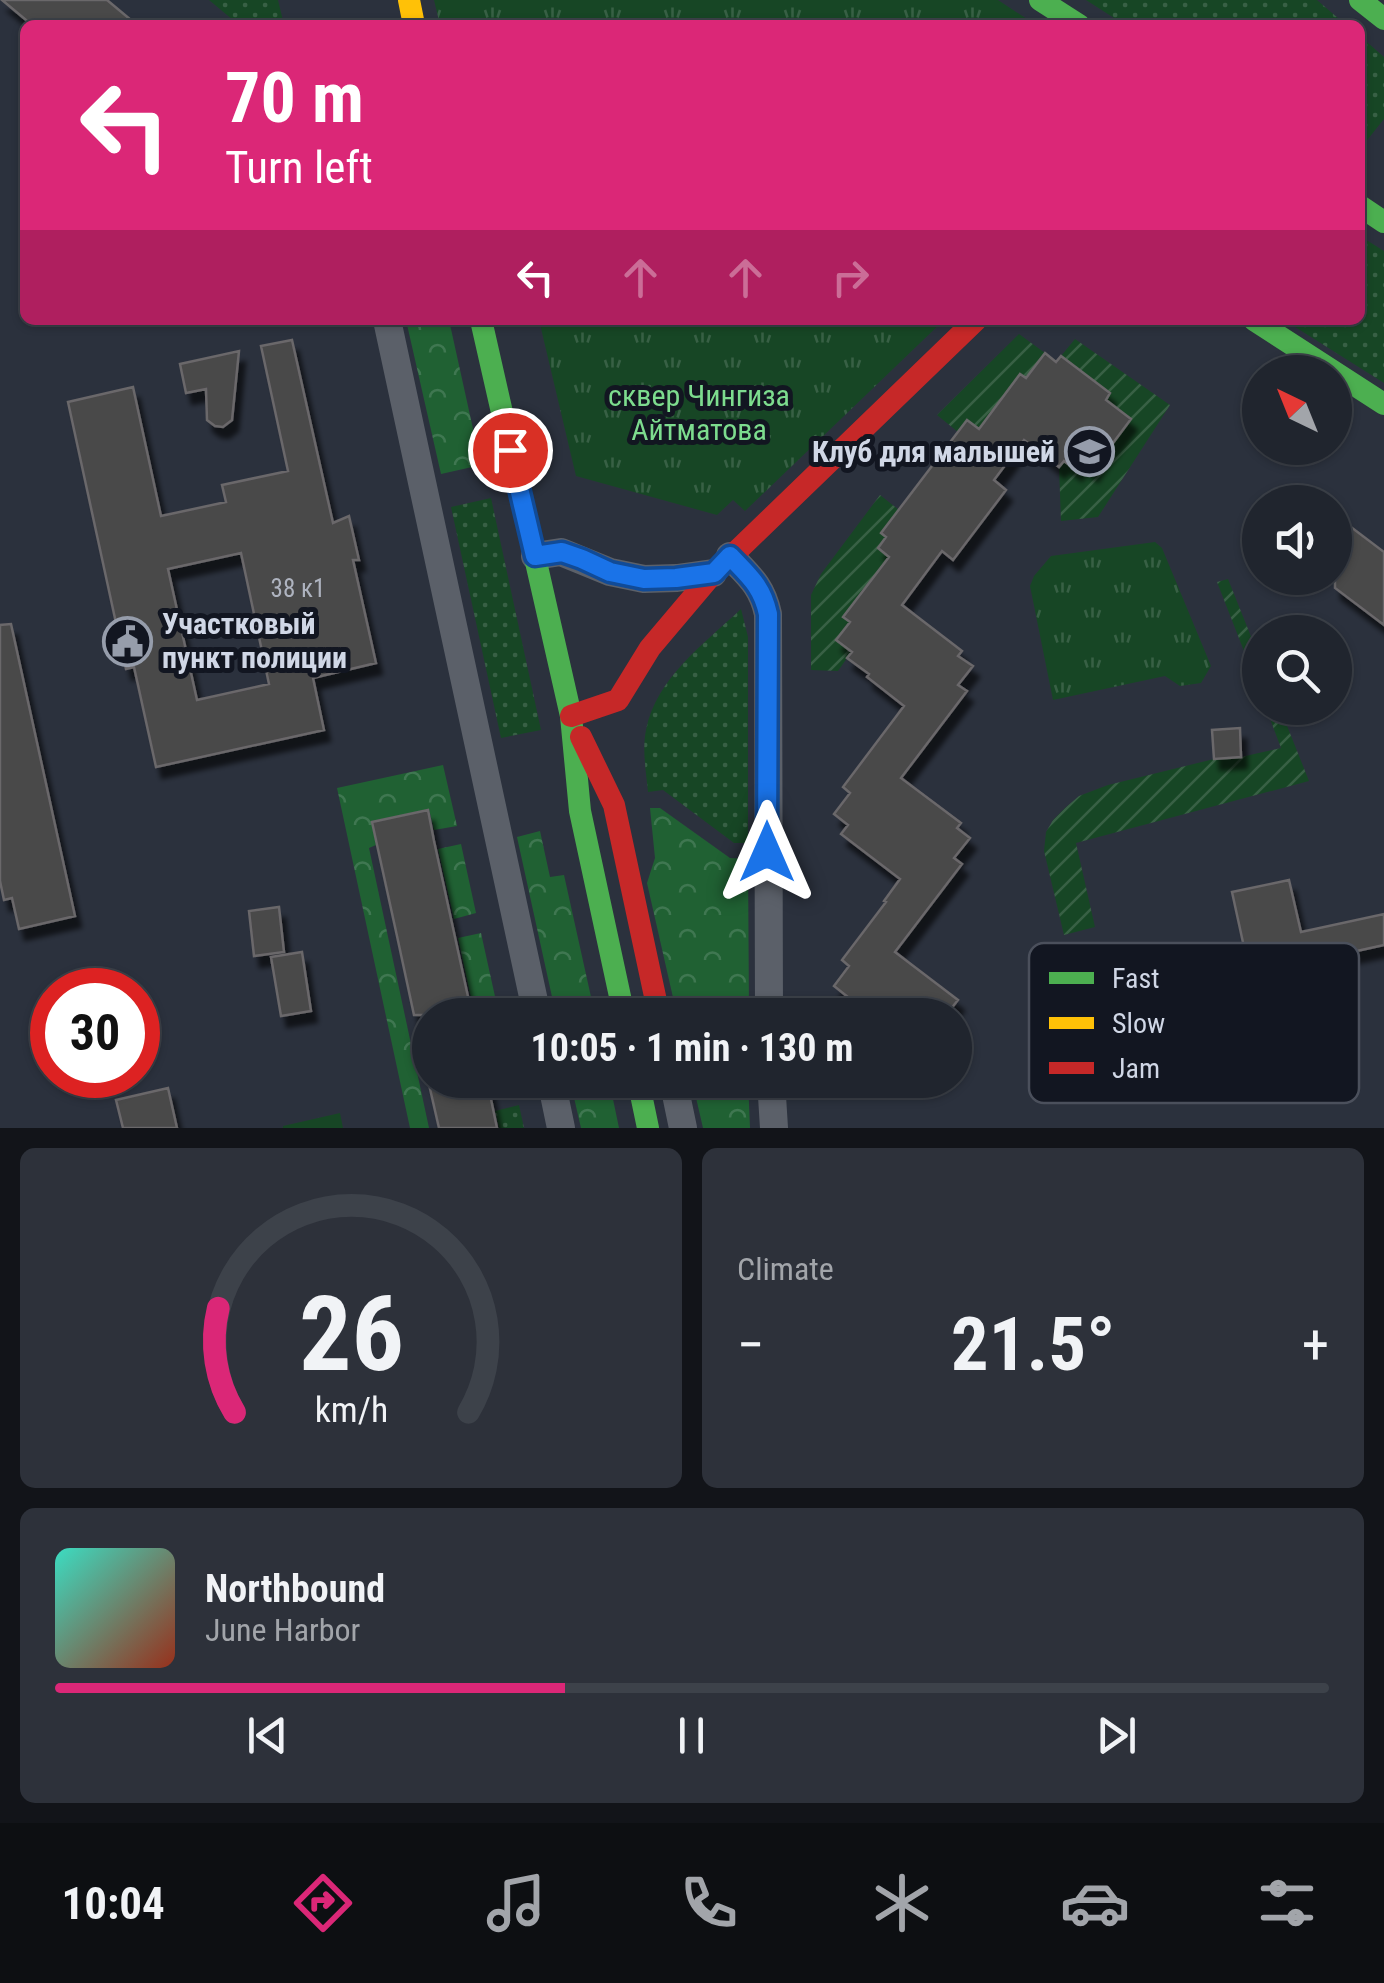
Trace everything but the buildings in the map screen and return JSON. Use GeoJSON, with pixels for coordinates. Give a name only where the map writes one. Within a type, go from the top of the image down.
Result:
{"type":"FeatureCollection","features":[{"type":"Feature","properties":{"kind":"street"},"geometry":{"type":"LineString","coordinates":[[1040,0],[1070,20]]}},
{"type":"Feature","properties":{"kind":"street"},"geometry":{"type":"LineString","coordinates":[[1360,0],[1384,19]]}},
{"type":"Feature","properties":{"kind":"street"},"geometry":{"type":"LineString","coordinates":[[388,325],[533,998]]}},
{"type":"Feature","properties":{"kind":"street"},"geometry":{"type":"LineString","coordinates":[[481,325],[572,716],[580,812],[620,998]]}},
{"type":"Feature","properties":{"kind":"street"},"geometry":{"type":"LineString","coordinates":[[572,716],[618,700],[652,644],[722,564],[971,325]]}},
{"type":"Feature","properties":{"kind":"street"},"geometry":{"type":"LineString","coordinates":[[1262,325],[1384,404]]}},
{"type":"Feature","properties":{"kind":"street"},"geometry":{"type":"LineString","coordinates":[[535,556],[562,552],[610,572],[644,579],[676,578],[722,564],[756,582],[764,596],[768,614],[769,998]]}},
{"type":"Feature","properties":{"kind":"street"},"geometry":{"type":"LineString","coordinates":[[572,716],[614,805],[654,998]]}},
{"type":"Feature","properties":{"kind":"street"},"geometry":{"type":"LineString","coordinates":[[555,1098],[561,1128]]}},
{"type":"Feature","properties":{"kind":"street"},"geometry":{"type":"LineString","coordinates":[[642,1098],[648,1128]]}},
{"type":"Feature","properties":{"kind":"street"},"geometry":{"type":"LineString","coordinates":[[676,1098],[683,1128]]}},
{"type":"Feature","properties":{"kind":"street"},"geometry":{"type":"LineString","coordinates":[[772,1098],[774,1128]]}},
{"type":"Feature","properties":{"kind":"green space"},"geometry":{"type":"Polygon","coordinates":[[[209,0],[278,0],[283,20],[233,20],[209,0]]]}},
{"type":"Feature","properties":{"kind":"green space"},"geometry":{"type":"Polygon","coordinates":[[[434,0],[998,0],[1028,20],[439,20],[434,0]]]}},
{"type":"Feature","properties":{"kind":"green space"},"geometry":{"type":"Polygon","coordinates":[[[1086,0],[1317,0],[1340,20],[1117,20],[1086,0]]]}},
{"type":"Feature","properties":{"kind":"green space"},"geometry":{"type":"Polygon","coordinates":[[[1365,40],[1384,57],[1384,119],[1365,143],[1365,40]]]}},
{"type":"Feature","properties":{"kind":"green space"},"geometry":{"type":"Polygon","coordinates":[[[1365,239],[1384,251],[1384,383],[1352,363],[1352,355],[1340,355],[1292,325],[1365,325],[1365,239]]]}},
{"type":"Feature","properties":{"kind":"green space"},"geometry":{"type":"Polygon","coordinates":[[[407,325],[450,325],[481,465],[441,474],[407,325]]]}},
{"type":"Feature","properties":{"kind":"green space","name":"сквер Чингиза Айтматова"},"geometry":{"type":"Polygon","coordinates":[[[540,325],[939,325],[745,511],[733,500],[717,515],[576,476],[540,325]]]}},
{"type":"Feature","properties":{"kind":"green space"},"geometry":{"type":"Polygon","coordinates":[[[1019,334],[1045,353],[1026,378],[1020,375],[984,433],[958,432],[937,415],[1019,334]]]}},
{"type":"Feature","properties":{"kind":"green space"},"geometry":{"type":"Polygon","coordinates":[[[1075,339],[1170,405],[1098,517],[1061,521],[1059,467],[1064,461],[1081,463],[1092,471],[1131,419],[1106,400],[1110,393],[1061,356],[1075,339]]]}},
{"type":"Feature","properties":{"kind":"green space"},"geometry":{"type":"Polygon","coordinates":[[[880,495],[899,510],[881,532],[886,537],[878,548],[896,562],[873,577],[843,617],[850,622],[837,640],[852,651],[838,671],[811,670],[811,595],[821,574],[880,495]]]}},
{"type":"Feature","properties":{"kind":"green space"},"geometry":{"type":"Polygon","coordinates":[[[491,498],[541,730],[501,738],[451,507],[491,498]]]}},
{"type":"Feature","properties":{"kind":"green space"},"geometry":{"type":"Polygon","coordinates":[[[1155,542],[1162,548],[1211,666],[1201,683],[1180,686],[1165,676],[1053,700],[1030,586],[1034,576],[1051,556],[1155,542]]]}},
{"type":"Feature","properties":{"kind":"green space"},"geometry":{"type":"Polygon","coordinates":[[[1228,579],[1242,615],[1242,646],[1217,582],[1228,579]]]}},
{"type":"Feature","properties":{"kind":"green space"},"geometry":{"type":"Polygon","coordinates":[[[741,609],[748,637],[748,843],[734,843],[663,790],[648,792],[644,745],[651,711],[671,678],[741,609]]]}},
{"type":"Feature","properties":{"kind":"green space"},"geometry":{"type":"Polygon","coordinates":[[[1272,725],[1287,725],[1309,781],[1076,843],[1095,927],[1064,935],[1044,851],[1046,832],[1079,796],[1214,759],[1281,748],[1272,725]]]}},
{"type":"Feature","properties":{"kind":"green space"},"geometry":{"type":"Polygon","coordinates":[[[443,765],[457,826],[434,830],[429,809],[372,821],[376,845],[369,848],[412,1049],[412,1098],[423,1098],[429,1128],[410,1128],[337,788],[443,765]]]}},
{"type":"Feature","properties":{"kind":"green space"},"geometry":{"type":"Polygon","coordinates":[[[650,808],[660,808],[730,858],[748,859],[749,998],[673,998],[647,883],[655,858],[650,808]]]}},
{"type":"Feature","properties":{"kind":"green space"},"geometry":{"type":"Polygon","coordinates":[[[540,831],[550,877],[564,875],[591,998],[552,998],[517,837],[540,831]]]}},
{"type":"Feature","properties":{"kind":"green space"},"geometry":{"type":"Polygon","coordinates":[[[461,844],[476,913],[454,919],[438,849],[461,844]]]}},
{"type":"Feature","properties":{"kind":"green space"},"geometry":{"type":"Polygon","coordinates":[[[481,933],[495,998],[471,998],[458,938],[481,933]]]}},
{"type":"Feature","properties":{"kind":"green space"},"geometry":{"type":"Polygon","coordinates":[[[574,1098],[613,1098],[619,1128],[581,1128],[574,1098]]]}},
{"type":"Feature","properties":{"kind":"green space"},"geometry":{"type":"Polygon","coordinates":[[[696,1098],[749,1098],[750,1128],[703,1128],[696,1098]]]}},
{"type":"Feature","properties":{"kind":"green space"},"geometry":{"type":"Polygon","coordinates":[[[519,1105],[524,1128],[499,1128],[495,1111],[519,1105]]]}},
{"type":"Feature","properties":{"kind":"green space"},"geometry":{"type":"Polygon","coordinates":[[[340,1113],[343,1128],[283,1128],[283,1126],[340,1113]]]}},
{"type":"Feature","properties":{"kind":"traffic: fast"},"geometry":{"type":"LineString","coordinates":[[1040,0],[1071,20]]}},
{"type":"Feature","properties":{"kind":"traffic: fast"},"geometry":{"type":"LineString","coordinates":[[1360,0],[1384,19]]}},
{"type":"Feature","properties":{"kind":"traffic: fast"},"geometry":{"type":"LineString","coordinates":[[1365,209],[1384,222]]}},
{"type":"Feature","properties":{"kind":"traffic: fast"},"geometry":{"type":"LineString","coordinates":[[482,325],[571,716],[580,811],[620,998]]}},
{"type":"Feature","properties":{"kind":"traffic: fast"},"geometry":{"type":"LineString","coordinates":[[1262,325],[1384,404]]}},
{"type":"Feature","properties":{"kind":"traffic: fast"},"geometry":{"type":"LineString","coordinates":[[642,1098],[648,1128]]}},
{"type":"Feature","properties":{"kind":"traffic: slow"},"geometry":{"type":"LineString","coordinates":[[409,0],[413,20]]}},
{"type":"Feature","properties":{"kind":"traffic: jam"},"geometry":{"type":"LineString","coordinates":[[571,716],[618,700],[650,648],[710,577],[971,325]]}},
{"type":"Feature","properties":{"kind":"traffic: jam"},"geometry":{"type":"LineString","coordinates":[[581,737],[614,805],[655,998]]}},
{"type":"Feature","properties":{"kind":"place","name":"Клуб для малышей"},"geometry":{"type":"Point","coordinates":[1090,452]}},
{"type":"Feature","properties":{"kind":"place","name":"Участковый пункт полиции"},"geometry":{"type":"Point","coordinates":[127,641]}},
{"type":"Feature","properties":{"kind":"route"},"geometry":{"type":"LineString","coordinates":[[510,450],[535,556],[562,552],[610,572],[644,579],[714,573],[730,556],[756,582],[768,614],[767,852]]}}]}
